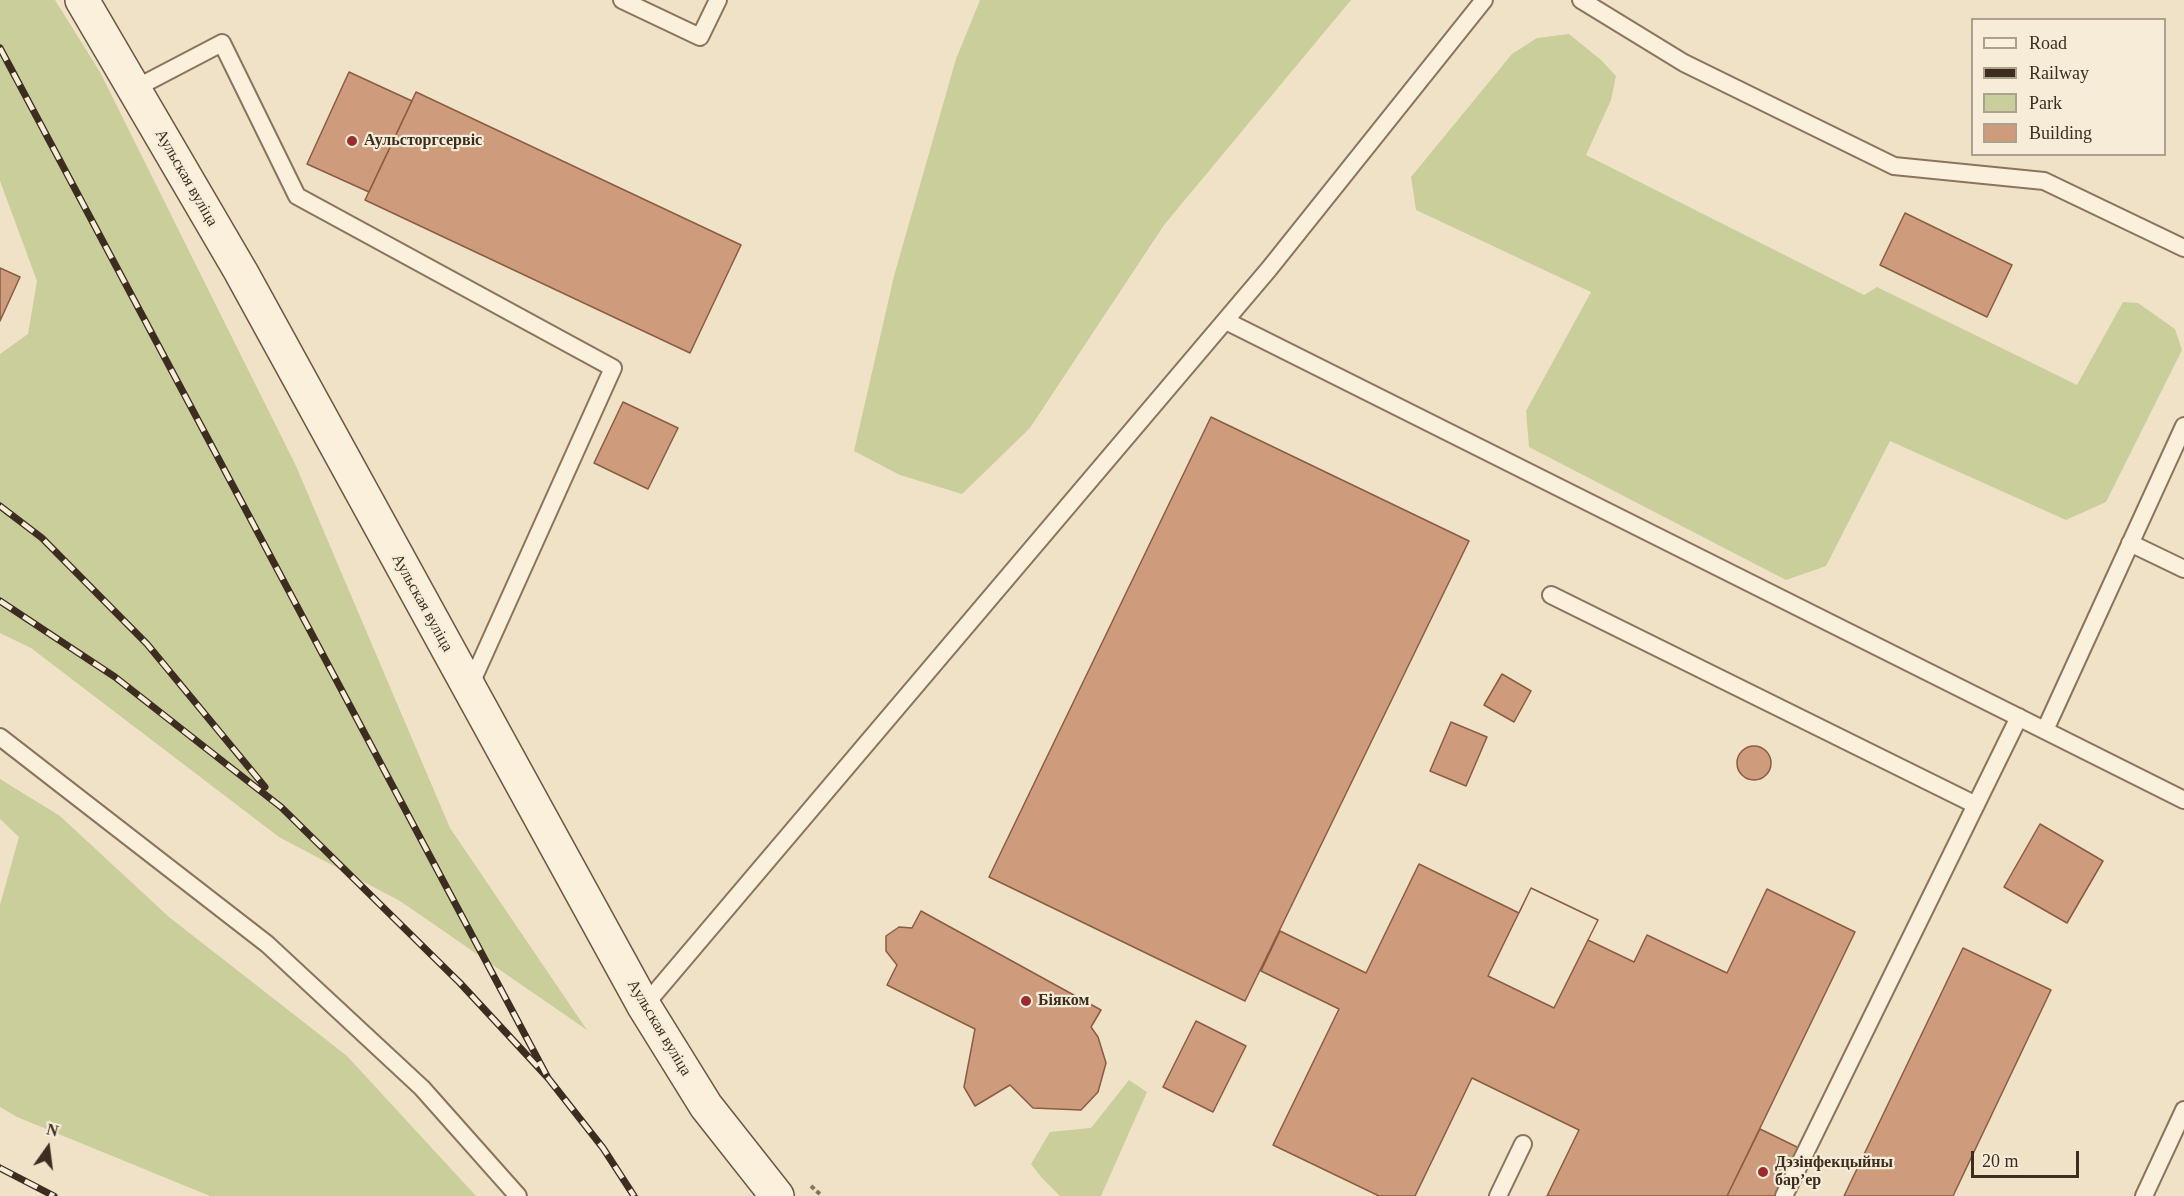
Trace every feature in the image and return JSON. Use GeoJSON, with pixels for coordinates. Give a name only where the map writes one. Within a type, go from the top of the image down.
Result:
{"type":"FeatureCollection","features":[{"type":"Feature","properties":{"kind":"street","name":"Аульская вуліца"},"geometry":{"type":"LineString","coordinates":[[82,0],[242,272],[644,1006],[706,1106],[777,1196]]}},
{"type":"Feature","properties":{"kind":"lane"},"geometry":{"type":"LineString","coordinates":[[622,0],[700,37],[718,0]]}},
{"type":"Feature","properties":{"kind":"lane"},"geometry":{"type":"LineString","coordinates":[[644,1006],[1226,321],[1484,0]]}},
{"type":"Feature","properties":{"kind":"lane"},"geometry":{"type":"LineString","coordinates":[[1581,0],[1684,63],[1894,166],[2044,181],[2184,248]]}},
{"type":"Feature","properties":{"kind":"lane"},"geometry":{"type":"LineString","coordinates":[[134,89],[222,43],[297,196],[614,368],[469,688]]}},
{"type":"Feature","properties":{"kind":"lane"},"geometry":{"type":"LineString","coordinates":[[1226,321],[2184,800]]}},
{"type":"Feature","properties":{"kind":"lane"},"geometry":{"type":"LineString","coordinates":[[2045,730],[2184,426]]}},
{"type":"Feature","properties":{"kind":"lane"},"geometry":{"type":"LineString","coordinates":[[2130,543],[2184,569]]}},
{"type":"Feature","properties":{"kind":"lane"},"geometry":{"type":"LineString","coordinates":[[1551,595],[1976,805]]}},
{"type":"Feature","properties":{"kind":"lane"},"geometry":{"type":"LineString","coordinates":[[1784,1196],[2019,717]]}},
{"type":"Feature","properties":{"kind":"lane"},"geometry":{"type":"LineString","coordinates":[[0,737],[267,944],[422,1088],[518,1196]]}},
{"type":"Feature","properties":{"kind":"lane"},"geometry":{"type":"LineString","coordinates":[[2144,1196],[2184,1110]]}},
{"type":"Feature","properties":{"kind":"lane"},"geometry":{"type":"LineString","coordinates":[[1498,1196],[1523,1144]]}},
{"type":"Feature","properties":{"kind":"green space"},"geometry":{"type":"Polygon","coordinates":[[[0,0],[55,0],[100,72],[296,466],[450,828],[587,1030],[400,901],[279,837],[31,648],[0,633],[0,354],[28,334],[37,281],[0,181],[0,0]]]}},
{"type":"Feature","properties":{"kind":"green space"},"geometry":{"type":"Polygon","coordinates":[[[980,0],[1351,0],[1164,225],[1030,428],[962,494],[900,475],[854,451],[894,276],[956,59],[980,0]]]}},
{"type":"Feature","properties":{"kind":"green space"},"geometry":{"type":"Polygon","coordinates":[[[1569,34],[1601,60],[1616,76],[1611,100],[1586,155],[1864,295],[1877,287],[2077,385],[2123,302],[2138,303],[2175,329],[2182,350],[2106,502],[2066,520],[1890,441],[1826,566],[1786,580],[1529,447],[1526,411],[1591,292],[1416,210],[1411,177],[1512,54],[1537,38],[1569,34]]]}},
{"type":"Feature","properties":{"kind":"green space"},"geometry":{"type":"Polygon","coordinates":[[[0,779],[60,816],[169,917],[347,1056],[476,1196],[210,1196],[17,1117],[0,1107],[0,905],[19,837],[0,819],[0,779]]]}},
{"type":"Feature","properties":{"kind":"green space"},"geometry":{"type":"Polygon","coordinates":[[[1129,1080],[1147,1092],[1101,1196],[1060,1196],[1031,1164],[1050,1132],[1091,1128],[1129,1080]]]}},
{"type":"Feature","properties":{"kind":"building"},"geometry":{"type":"Polygon","coordinates":[[[349,72],[412,101],[369,192],[307,164],[349,72]]]}},
{"type":"Feature","properties":{"kind":"building"},"geometry":{"type":"Polygon","coordinates":[[[416,92],[741,245],[690,353],[365,200],[416,92]]]}},
{"type":"Feature","properties":{"kind":"building"},"geometry":{"type":"Polygon","coordinates":[[[1905,213],[2012,265],[1987,317],[1880,265],[1905,213]]]}},
{"type":"Feature","properties":{"kind":"building"},"geometry":{"type":"Polygon","coordinates":[[[0,268],[20,277],[0,321],[0,268]]]}},
{"type":"Feature","properties":{"kind":"building"},"geometry":{"type":"Polygon","coordinates":[[[623,402],[678,428],[648,489],[594,463],[623,402]]]}},
{"type":"Feature","properties":{"kind":"building"},"geometry":{"type":"Polygon","coordinates":[[[1211,417],[1469,541],[1245,1001],[989,877],[1211,417]]]}},
{"type":"Feature","properties":{"kind":"building"},"geometry":{"type":"Polygon","coordinates":[[[1502,674],[1531,691],[1514,722],[1484,705],[1502,674]]]}},
{"type":"Feature","properties":{"kind":"building"},"geometry":{"type":"Polygon","coordinates":[[[1451,722],[1487,737],[1466,786],[1430,771],[1451,722]]]}},
{"type":"Feature","properties":{"kind":"building"},"geometry":{"type":"Polygon","coordinates":[[[1754,746],[1766,751],[1771,763],[1766,775],[1754,780],[1742,775],[1737,763],[1742,751],[1754,746]]]}},
{"type":"Feature","properties":{"kind":"building"},"geometry":{"type":"Polygon","coordinates":[[[2040,824],[2103,861],[2067,923],[2004,887],[2040,824]]]}},
{"type":"Feature","properties":{"kind":"building"},"geometry":{"type":"Polygon","coordinates":[[[1419,864],[1519,913],[1531,888],[1598,920],[1588,940],[1634,962],[1647,935],[1727,973],[1767,889],[1855,932],[1727,1196],[1547,1196],[1579,1130],[1472,1078],[1415,1196],[1379,1196],[1273,1145],[1339,1009],[1261,971],[1280,931],[1366,973],[1419,864]]]}},
{"type":"Feature","properties":{"kind":"building"},"geometry":{"type":"Polygon","coordinates":[[[1531,888],[1598,920],[1554,1008],[1488,976],[1531,888]]]}},
{"type":"Feature","properties":{"kind":"building"},"geometry":{"type":"Polygon","coordinates":[[[921,911],[1101,1010],[1091,1027],[1098,1037],[1106,1063],[1098,1092],[1081,1110],[1033,1108],[1010,1085],[975,1106],[964,1087],[975,1029],[887,985],[897,965],[886,951],[886,936],[899,927],[912,928],[921,911]]]}},
{"type":"Feature","properties":{"kind":"building"},"geometry":{"type":"Polygon","coordinates":[[[1963,948],[2051,990],[1953,1196],[1844,1196],[1963,948]]]}},
{"type":"Feature","properties":{"kind":"building"},"geometry":{"type":"Polygon","coordinates":[[[1196,1021],[1246,1046],[1213,1112],[1163,1087],[1196,1021]]]}},
{"type":"Feature","properties":{"kind":"building","name":"Дэзінфекцыйны барʼер"},"geometry":{"type":"Polygon","coordinates":[[[1760,1129],[1799,1148],[1775,1196],[1727,1196],[1760,1129]]]}},
{"type":"Feature","properties":{"kind":"railway"},"geometry":{"type":"LineString","coordinates":[[0,48],[548,1078]]}},
{"type":"Feature","properties":{"kind":"railway"},"geometry":{"type":"LineString","coordinates":[[0,506],[42,538],[147,644],[265,787]]}},
{"type":"Feature","properties":{"kind":"railway"},"geometry":{"type":"LineString","coordinates":[[0,601],[115,677],[281,807],[460,983],[548,1078],[603,1148],[634,1196]]}},
{"type":"Feature","properties":{"kind":"railway"},"geometry":{"type":"LineString","coordinates":[[0,1168],[54,1196]]}},
{"type":"Feature","properties":{"kind":"place","name":"Аульсторгсервіс"},"geometry":{"type":"Point","coordinates":[352,141]}},
{"type":"Feature","properties":{"kind":"place","name":"Біяком"},"geometry":{"type":"Point","coordinates":[1026,1001]}},
{"type":"Feature","properties":{"kind":"place","name":"Дэзінфекцыйны барʼер"},"geometry":{"type":"Point","coordinates":[1763,1172]}}]}
